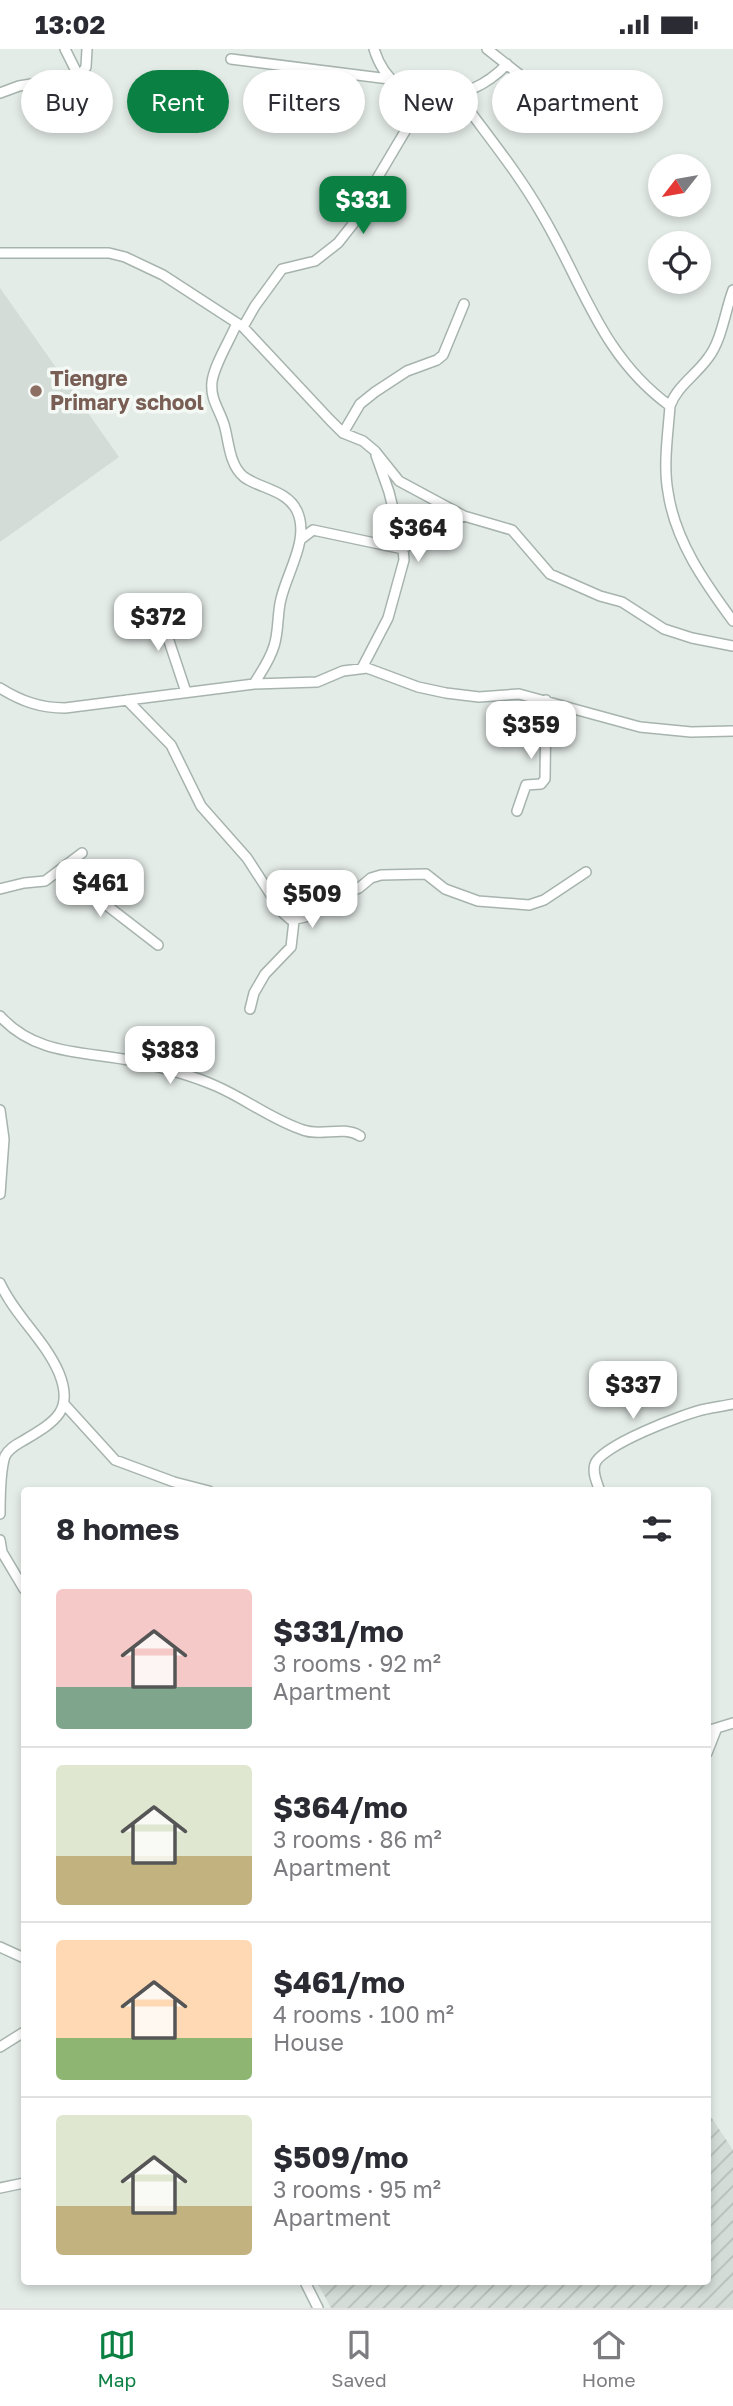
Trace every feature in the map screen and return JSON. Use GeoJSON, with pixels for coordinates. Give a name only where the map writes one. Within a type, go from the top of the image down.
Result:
{"type":"FeatureCollection","features":[{"type":"Feature","properties":{"kind":"street"},"geometry":{"type":"LineString","coordinates":[[65,49],[76,70]]}},
{"type":"Feature","properties":{"kind":"street"},"geometry":{"type":"LineString","coordinates":[[83,70],[86,67],[87,49]]}},
{"type":"Feature","properties":{"kind":"street"},"geometry":{"type":"LineString","coordinates":[[374,49],[384,70]]}},
{"type":"Feature","properties":{"kind":"street"},"geometry":{"type":"LineString","coordinates":[[487,49],[514,70]]}},
{"type":"Feature","properties":{"kind":"street"},"geometry":{"type":"LineString","coordinates":[[231,59],[379,78]]}},
{"type":"Feature","properties":{"kind":"street"},"geometry":{"type":"LineString","coordinates":[[478,87],[506,64]]}},
{"type":"Feature","properties":{"kind":"street"},"geometry":{"type":"LineString","coordinates":[[0,93],[21,86]]}},
{"type":"Feature","properties":{"kind":"street"},"geometry":{"type":"LineString","coordinates":[[478,122],[514,170],[542,214],[604,335],[653,393],[670,406]]}},
{"type":"Feature","properties":{"kind":"street"},"geometry":{"type":"LineString","coordinates":[[254,684],[273,649],[281,597],[300,540],[298,514],[293,504],[271,488],[246,478],[232,459],[225,426],[212,400],[214,375],[240,325],[282,269],[315,261],[338,243],[353,224],[405,133]]}},
{"type":"Feature","properties":{"kind":"street"},"geometry":{"type":"LineString","coordinates":[[0,253],[97,252],[125,257],[163,275],[240,325],[343,433],[363,441],[375,451],[399,481],[464,516],[512,530],[546,570],[555,576],[600,596],[622,602],[664,629],[733,646]]}},
{"type":"Feature","properties":{"kind":"street"},"geometry":{"type":"LineString","coordinates":[[733,290],[708,358],[673,397],[670,406],[667,477],[671,505],[694,565],[733,621]]}},
{"type":"Feature","properties":{"kind":"street"},"geometry":{"type":"LineString","coordinates":[[343,433],[360,404],[375,391],[407,371],[437,360],[443,355],[464,305]]}},
{"type":"Feature","properties":{"kind":"street"},"geometry":{"type":"LineString","coordinates":[[362,668],[388,618],[404,560],[403,548],[375,451]]}},
{"type":"Feature","properties":{"kind":"street"},"geometry":{"type":"LineString","coordinates":[[300,540],[313,530],[403,548],[439,523],[464,516]]}},
{"type":"Feature","properties":{"kind":"street"},"geometry":{"type":"LineString","coordinates":[[158,605],[187,692]]}},
{"type":"Feature","properties":{"kind":"street"},"geometry":{"type":"LineString","coordinates":[[0,688],[16,698],[48,708],[254,684],[317,682],[344,671],[362,668],[383,672],[432,691],[479,697],[519,694],[640,727],[733,731]]}},
{"type":"Feature","properties":{"kind":"street"},"geometry":{"type":"LineString","coordinates":[[127,700],[171,745],[201,806],[247,858],[286,917],[293,921],[381,875],[426,874],[445,889],[465,898],[529,905],[544,900],[586,871]]}},
{"type":"Feature","properties":{"kind":"street"},"geometry":{"type":"LineString","coordinates":[[517,811],[526,785],[541,784],[545,779],[546,700]]}},
{"type":"Feature","properties":{"kind":"street"},"geometry":{"type":"LineString","coordinates":[[0,889],[45,881],[82,853]]}},
{"type":"Feature","properties":{"kind":"street"},"geometry":{"type":"LineString","coordinates":[[61,870],[158,945]]}},
{"type":"Feature","properties":{"kind":"street"},"geometry":{"type":"LineString","coordinates":[[250,1009],[254,993],[265,974],[291,947],[293,921]]}},
{"type":"Feature","properties":{"kind":"street"},"geometry":{"type":"LineString","coordinates":[[0,1016],[19,1035],[32,1042],[60,1050],[136,1062],[216,1086],[306,1132],[349,1131],[360,1136]]}},
{"type":"Feature","properties":{"kind":"street"},"geometry":{"type":"LineString","coordinates":[[0,1110],[4,1139],[0,1193]]}},
{"type":"Feature","properties":{"kind":"street"},"geometry":{"type":"LineString","coordinates":[[0,1283],[11,1303],[48,1353],[58,1371],[65,1394],[65,1405],[60,1415],[12,1447],[4,1457],[1,1469],[0,1514]]}},
{"type":"Feature","properties":{"kind":"street"},"geometry":{"type":"LineString","coordinates":[[599,1487],[594,1472],[595,1463],[605,1451],[665,1423],[704,1409],[733,1404]]}},
{"type":"Feature","properties":{"kind":"street"},"geometry":{"type":"LineString","coordinates":[[65,1405],[115,1459],[193,1487]]}},
{"type":"Feature","properties":{"kind":"street"},"geometry":{"type":"LineString","coordinates":[[0,1540],[1,1553],[21,1584]]}},
{"type":"Feature","properties":{"kind":"street"},"geometry":{"type":"LineString","coordinates":[[711,1730],[733,1723]]}},
{"type":"Feature","properties":{"kind":"street"},"geometry":{"type":"LineString","coordinates":[[0,1948],[21,1957]]}},
{"type":"Feature","properties":{"kind":"street"},"geometry":{"type":"LineString","coordinates":[[0,2047],[21,2034]]}},
{"type":"Feature","properties":{"kind":"street"},"geometry":{"type":"LineString","coordinates":[[0,2188],[21,2184]]}},
{"type":"Feature","properties":{"kind":"street"},"geometry":{"type":"LineString","coordinates":[[306,2285],[318,2308]]}},
{"type":"Feature","properties":{"kind":"shaded area","name":"Tiengre Primary school"},"geometry":{"type":"Polygon","coordinates":[[[0,288],[119,457],[0,542],[0,288]]]}},
{"type":"Feature","properties":{"kind":"shaded area"},"geometry":{"type":"Polygon","coordinates":[[[711,2117],[733,2150],[733,2308],[331,2308],[319,2285],[711,2285],[711,2117]]]}},
{"type":"Feature","properties":{"kind":"place","name":"Tiengre Primary school"},"geometry":{"type":"Point","coordinates":[36,391]}}]}
